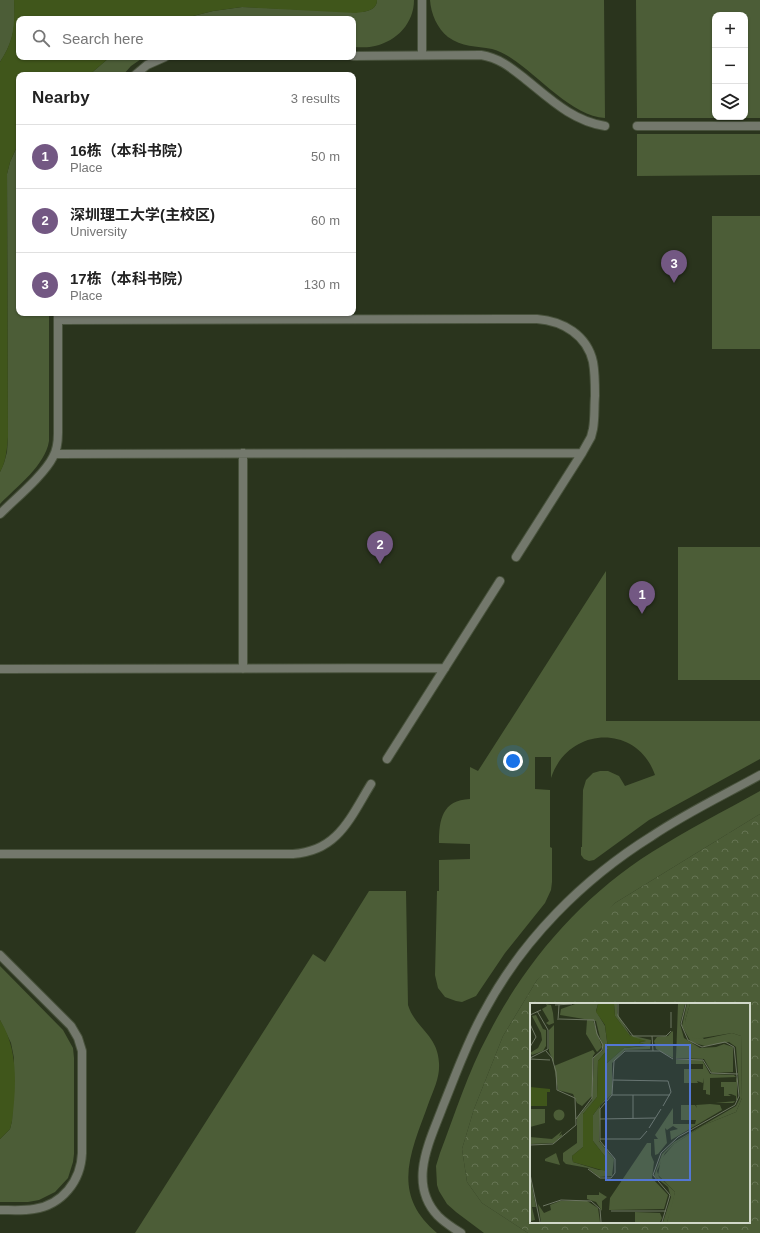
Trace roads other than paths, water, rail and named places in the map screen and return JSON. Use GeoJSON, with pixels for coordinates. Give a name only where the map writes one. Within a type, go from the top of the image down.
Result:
{"type":"FeatureCollection","features":[{"type":"Feature","properties":{"kind":"lane"},"geometry":{"type":"LineString","coordinates":[[422,0],[422,55]]}},
{"type":"Feature","properties":{"kind":"lane"},"geometry":{"type":"LineString","coordinates":[[356,56],[481,55],[498,59],[571,115],[593,125],[605,126]]}},
{"type":"Feature","properties":{"kind":"lane"},"geometry":{"type":"LineString","coordinates":[[139,72],[147,65],[158,60]]}},
{"type":"Feature","properties":{"kind":"lane"},"geometry":{"type":"LineString","coordinates":[[637,126],[760,126]]}},
{"type":"Feature","properties":{"kind":"lane"},"geometry":{"type":"LineString","coordinates":[[0,514],[46,468],[55,454],[58,443],[58,316],[537,319],[556,322],[575,333],[591,355],[595,374],[594,429],[582,453],[516,557]]}},
{"type":"Feature","properties":{"kind":"lane"},"geometry":{"type":"LineString","coordinates":[[243,453],[243,669]]}},
{"type":"Feature","properties":{"kind":"lane"},"geometry":{"type":"LineString","coordinates":[[55,454],[582,453]]}},
{"type":"Feature","properties":{"kind":"lane"},"geometry":{"type":"LineString","coordinates":[[387,759],[500,581]]}},
{"type":"Feature","properties":{"kind":"lane"},"geometry":{"type":"LineString","coordinates":[[0,669],[445,668]]}},
{"type":"Feature","properties":{"kind":"lane"},"geometry":{"type":"LineString","coordinates":[[461,1233],[438,1216],[429,1203],[422,1179],[422,1165],[429,1142],[468,1044],[484,1011],[502,982],[534,938],[566,904],[603,870],[651,836],[760,775]]}},
{"type":"Feature","properties":{"kind":"lane"},"geometry":{"type":"LineString","coordinates":[[0,854],[293,854],[310,852],[326,845],[338,834],[371,784]]}},
{"type":"Feature","properties":{"kind":"lane"},"geometry":{"type":"LineString","coordinates":[[0,955],[71,1026],[78,1038],[82,1057],[82,1161],[75,1181],[66,1192],[54,1202],[41,1208],[28,1210],[0,1210]]}},
{"type":"Feature","properties":{"kind":"place","name":"17栋（本科书院）"},"geometry":{"type":"Point","coordinates":[674,283]}},
{"type":"Feature","properties":{"kind":"place","name":"深圳理工大学(主校区)"},"geometry":{"type":"Point","coordinates":[380,564]}},
{"type":"Feature","properties":{"kind":"place","name":"16栋（本科书院）"},"geometry":{"type":"Point","coordinates":[642,614]}}]}
